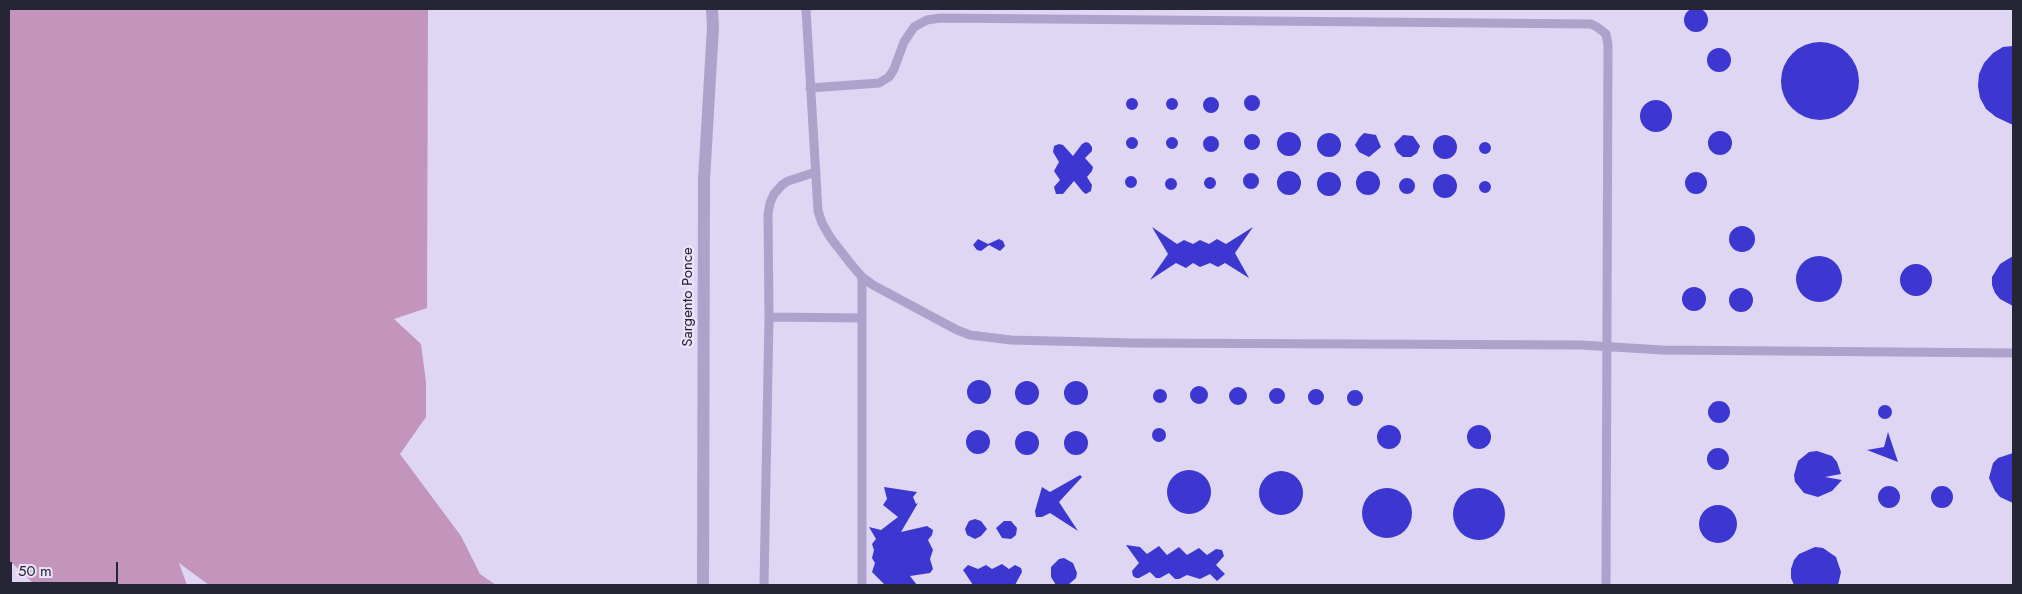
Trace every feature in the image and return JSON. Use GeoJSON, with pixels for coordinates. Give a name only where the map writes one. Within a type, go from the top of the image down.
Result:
{"type":"FeatureCollection","features":[{"type":"Feature","properties":{"kind":"street","name":"Sargento Ponce"},"geometry":{"type":"LineString","coordinates":[[703,585],[704,180],[712,9]]}},
{"type":"Feature","properties":{"kind":"lane"},"geometry":{"type":"LineString","coordinates":[[806,9],[818,211],[822,223],[830,237],[862,277],[873,285],[957,330],[982,337],[1133,342],[1607,346],[1662,350],[2013,353]]}},
{"type":"Feature","properties":{"kind":"lane"},"geometry":{"type":"LineString","coordinates":[[810,88],[879,83],[889,77],[904,42],[914,27],[927,20],[940,18],[1591,24],[1597,26],[1606,34],[1608,45],[1606,585]]}},
{"type":"Feature","properties":{"kind":"lane"},"geometry":{"type":"LineString","coordinates":[[764,585],[770,203],[774,194],[782,185],[788,181],[816,172]]}},
{"type":"Feature","properties":{"kind":"lane"},"geometry":{"type":"LineString","coordinates":[[862,277],[862,585]]}},
{"type":"Feature","properties":{"kind":"lane"},"geometry":{"type":"LineString","coordinates":[[769,317],[862,318]]}},
{"type":"Feature","properties":{"kind":"shaded area"},"geometry":{"type":"Polygon","coordinates":[[[9,9],[428,9],[427,308],[394,319],[421,344],[426,382],[426,417],[400,454],[461,536],[480,574],[496,585],[209,585],[179,563],[187,585],[35,585],[12,563],[9,564],[9,9]]]}},
{"type":"Feature","properties":{"kind":"building"},"geometry":{"type":"Polygon","coordinates":[[[1696,8],[1701,9],[1707,15],[1707,25],[1701,31],[1696,32],[1691,31],[1685,25],[1684,20],[1685,15],[1691,9],[1696,8]]]}},
{"type":"Feature","properties":{"kind":"building"},"geometry":{"type":"Polygon","coordinates":[[[1820,42],[1835,45],[1848,53],[1856,66],[1859,81],[1856,96],[1848,109],[1835,117],[1820,120],[1805,117],[1792,109],[1784,96],[1781,81],[1784,66],[1792,53],[1805,45],[1820,42]]]}},
{"type":"Feature","properties":{"kind":"building"},"geometry":{"type":"Polygon","coordinates":[[[2013,46],[2013,125],[1996,117],[1986,109],[1980,98],[1978,86],[1979,74],[1984,63],[1993,53],[2003,47],[2013,46]]]}},
{"type":"Feature","properties":{"kind":"building"},"geometry":{"type":"Polygon","coordinates":[[[1719,48],[1724,49],[1730,55],[1730,65],[1724,71],[1719,72],[1714,71],[1708,65],[1707,60],[1708,55],[1714,49],[1719,48]]]}},
{"type":"Feature","properties":{"kind":"building"},"geometry":{"type":"Polygon","coordinates":[[[1252,95],[1260,103],[1252,111],[1244,103],[1252,95]]]}},
{"type":"Feature","properties":{"kind":"building"},"geometry":{"type":"Polygon","coordinates":[[[1211,97],[1219,105],[1211,113],[1203,105],[1211,97]]]}},
{"type":"Feature","properties":{"kind":"building"},"geometry":{"type":"Polygon","coordinates":[[[1130,98],[1134,98],[1138,104],[1134,110],[1130,110],[1126,106],[1126,102],[1130,98]]]}},
{"type":"Feature","properties":{"kind":"building"},"geometry":{"type":"Polygon","coordinates":[[[1170,98],[1174,98],[1178,104],[1174,110],[1170,110],[1166,106],[1166,102],[1170,98]]]}},
{"type":"Feature","properties":{"kind":"building"},"geometry":{"type":"Polygon","coordinates":[[[1656,100],[1662,101],[1667,105],[1671,110],[1671,122],[1667,127],[1662,131],[1656,132],[1650,131],[1645,127],[1641,122],[1640,116],[1641,110],[1645,105],[1650,101],[1656,100]]]}},
{"type":"Feature","properties":{"kind":"building"},"geometry":{"type":"Polygon","coordinates":[[[1720,131],[1725,132],[1731,138],[1731,148],[1725,154],[1720,155],[1715,154],[1709,148],[1708,143],[1709,138],[1715,132],[1720,131]]]}},
{"type":"Feature","properties":{"kind":"building"},"geometry":{"type":"Polygon","coordinates":[[[1289,132],[1297,136],[1301,144],[1297,152],[1289,156],[1281,152],[1277,144],[1281,136],[1289,132]]]}},
{"type":"Feature","properties":{"kind":"building"},"geometry":{"type":"Polygon","coordinates":[[[1329,133],[1337,137],[1341,145],[1337,153],[1329,157],[1321,153],[1317,145],[1321,137],[1329,133]]]}},
{"type":"Feature","properties":{"kind":"building"},"geometry":{"type":"Polygon","coordinates":[[[1364,133],[1376,135],[1381,147],[1369,157],[1359,152],[1355,145],[1364,133]]]}},
{"type":"Feature","properties":{"kind":"building"},"geometry":{"type":"Polygon","coordinates":[[[1252,134],[1260,142],[1252,150],[1244,142],[1252,134]]]}},
{"type":"Feature","properties":{"kind":"building"},"geometry":{"type":"Polygon","coordinates":[[[1403,135],[1413,136],[1420,146],[1417,153],[1411,157],[1403,157],[1397,152],[1394,144],[1403,135]]]}},
{"type":"Feature","properties":{"kind":"building"},"geometry":{"type":"Polygon","coordinates":[[[1445,135],[1453,139],[1457,147],[1453,155],[1445,159],[1437,155],[1433,147],[1437,139],[1445,135]]]}},
{"type":"Feature","properties":{"kind":"building"},"geometry":{"type":"Polygon","coordinates":[[[1211,136],[1219,144],[1211,152],[1203,144],[1211,136]]]}},
{"type":"Feature","properties":{"kind":"building"},"geometry":{"type":"Polygon","coordinates":[[[1130,137],[1134,137],[1138,143],[1134,149],[1130,149],[1126,145],[1126,141],[1130,137]]]}},
{"type":"Feature","properties":{"kind":"building"},"geometry":{"type":"Polygon","coordinates":[[[1170,137],[1174,137],[1178,143],[1174,149],[1170,149],[1166,145],[1166,141],[1170,137]]]}},
{"type":"Feature","properties":{"kind":"building"},"geometry":{"type":"Polygon","coordinates":[[[1086,142],[1092,147],[1092,151],[1085,158],[1093,167],[1087,177],[1092,185],[1091,191],[1086,194],[1074,181],[1063,194],[1056,194],[1054,187],[1060,180],[1054,171],[1059,162],[1053,152],[1054,146],[1063,145],[1073,156],[1082,144],[1086,142]]]}},
{"type":"Feature","properties":{"kind":"building"},"geometry":{"type":"Polygon","coordinates":[[[1487,142],[1490,143],[1490,153],[1483,154],[1480,153],[1479,146],[1480,143],[1487,142]]]}},
{"type":"Feature","properties":{"kind":"building"},"geometry":{"type":"Polygon","coordinates":[[[1289,171],[1297,175],[1301,183],[1297,191],[1289,195],[1281,191],[1277,183],[1281,175],[1289,171]]]}},
{"type":"Feature","properties":{"kind":"building"},"geometry":{"type":"Polygon","coordinates":[[[1368,171],[1376,175],[1380,183],[1376,191],[1368,195],[1360,191],[1356,183],[1360,175],[1368,171]]]}},
{"type":"Feature","properties":{"kind":"building"},"geometry":{"type":"Polygon","coordinates":[[[1329,172],[1337,176],[1341,184],[1337,192],[1329,196],[1321,192],[1317,184],[1321,176],[1329,172]]]}},
{"type":"Feature","properties":{"kind":"building"},"geometry":{"type":"Polygon","coordinates":[[[1696,172],[1704,175],[1707,183],[1704,191],[1696,194],[1688,191],[1685,183],[1688,175],[1696,172]]]}},
{"type":"Feature","properties":{"kind":"building"},"geometry":{"type":"Polygon","coordinates":[[[1251,173],[1259,181],[1251,189],[1243,181],[1251,173]]]}},
{"type":"Feature","properties":{"kind":"building"},"geometry":{"type":"Polygon","coordinates":[[[1445,174],[1453,178],[1457,186],[1453,194],[1445,198],[1437,194],[1433,186],[1437,178],[1445,174]]]}},
{"type":"Feature","properties":{"kind":"building"},"geometry":{"type":"Polygon","coordinates":[[[1129,176],[1133,176],[1137,182],[1133,188],[1129,188],[1125,184],[1125,180],[1129,176]]]}},
{"type":"Feature","properties":{"kind":"building"},"geometry":{"type":"Polygon","coordinates":[[[1208,177],[1212,177],[1216,183],[1212,189],[1208,189],[1204,185],[1204,181],[1208,177]]]}},
{"type":"Feature","properties":{"kind":"building"},"geometry":{"type":"Polygon","coordinates":[[[1169,178],[1173,178],[1177,184],[1173,190],[1169,190],[1165,186],[1165,182],[1169,178]]]}},
{"type":"Feature","properties":{"kind":"building"},"geometry":{"type":"Polygon","coordinates":[[[1404,178],[1410,178],[1415,183],[1413,192],[1404,194],[1399,189],[1399,183],[1404,178]]]}},
{"type":"Feature","properties":{"kind":"building"},"geometry":{"type":"Polygon","coordinates":[[[1487,181],[1490,182],[1490,192],[1483,193],[1480,192],[1479,185],[1480,182],[1487,181]]]}},
{"type":"Feature","properties":{"kind":"building"},"geometry":{"type":"Polygon","coordinates":[[[1742,226],[1751,230],[1755,239],[1751,248],[1742,252],[1733,248],[1729,239],[1733,230],[1742,226]]]}},
{"type":"Feature","properties":{"kind":"building"},"geometry":{"type":"Polygon","coordinates":[[[1152,227],[1177,244],[1184,240],[1193,244],[1200,240],[1209,244],[1217,239],[1226,244],[1253,227],[1235,253],[1249,278],[1225,263],[1218,267],[1210,263],[1200,267],[1193,263],[1186,268],[1176,263],[1150,280],[1168,254],[1152,227]]]}},
{"type":"Feature","properties":{"kind":"building"},"geometry":{"type":"Polygon","coordinates":[[[978,239],[988,244],[999,239],[1003,241],[1005,246],[1000,251],[989,245],[981,251],[977,250],[973,245],[978,239]]]}},
{"type":"Feature","properties":{"kind":"building"},"geometry":{"type":"Polygon","coordinates":[[[1814,256],[1824,256],[1838,266],[1842,279],[1838,292],[1832,298],[1824,302],[1814,302],[1800,292],[1796,284],[1796,274],[1806,260],[1814,256]]]}},
{"type":"Feature","properties":{"kind":"building"},"geometry":{"type":"Polygon","coordinates":[[[2013,256],[2013,306],[2000,299],[1995,293],[1992,277],[2000,264],[2013,256]]]}},
{"type":"Feature","properties":{"kind":"building"},"geometry":{"type":"Polygon","coordinates":[[[1916,264],[1927,269],[1932,280],[1927,291],[1916,296],[1905,291],[1900,280],[1905,269],[1916,264]]]}},
{"type":"Feature","properties":{"kind":"building"},"geometry":{"type":"Polygon","coordinates":[[[1694,287],[1703,290],[1706,299],[1703,308],[1694,311],[1685,308],[1682,299],[1685,290],[1694,287]]]}},
{"type":"Feature","properties":{"kind":"building"},"geometry":{"type":"Polygon","coordinates":[[[1741,288],[1750,291],[1753,300],[1750,309],[1741,312],[1732,309],[1729,300],[1732,291],[1741,288]]]}},
{"type":"Feature","properties":{"kind":"building"},"geometry":{"type":"Polygon","coordinates":[[[979,380],[987,384],[991,392],[987,400],[979,404],[971,400],[967,392],[971,384],[979,380]]]}},
{"type":"Feature","properties":{"kind":"building"},"geometry":{"type":"Polygon","coordinates":[[[1027,381],[1035,385],[1039,393],[1035,401],[1027,405],[1019,401],[1015,393],[1019,385],[1027,381]]]}},
{"type":"Feature","properties":{"kind":"building"},"geometry":{"type":"Polygon","coordinates":[[[1076,381],[1084,385],[1088,393],[1084,401],[1076,405],[1068,401],[1064,393],[1068,385],[1076,381]]]}},
{"type":"Feature","properties":{"kind":"building"},"geometry":{"type":"Polygon","coordinates":[[[1195,386],[1203,386],[1208,391],[1206,402],[1195,404],[1190,399],[1190,391],[1195,386]]]}},
{"type":"Feature","properties":{"kind":"building"},"geometry":{"type":"Polygon","coordinates":[[[1234,387],[1242,387],[1247,392],[1245,403],[1234,405],[1229,400],[1229,392],[1234,387]]]}},
{"type":"Feature","properties":{"kind":"building"},"geometry":{"type":"Polygon","coordinates":[[[1277,388],[1285,396],[1277,404],[1269,396],[1277,388]]]}},
{"type":"Feature","properties":{"kind":"building"},"geometry":{"type":"Polygon","coordinates":[[[1157,389],[1163,389],[1167,396],[1163,403],[1157,403],[1153,399],[1153,393],[1157,389]]]}},
{"type":"Feature","properties":{"kind":"building"},"geometry":{"type":"Polygon","coordinates":[[[1316,389],[1324,397],[1316,405],[1308,397],[1316,389]]]}},
{"type":"Feature","properties":{"kind":"building"},"geometry":{"type":"Polygon","coordinates":[[[1355,390],[1363,398],[1355,406],[1347,398],[1355,390]]]}},
{"type":"Feature","properties":{"kind":"building"},"geometry":{"type":"Polygon","coordinates":[[[1719,401],[1727,404],[1730,412],[1727,420],[1719,423],[1711,420],[1708,412],[1711,404],[1719,401]]]}},
{"type":"Feature","properties":{"kind":"building"},"geometry":{"type":"Polygon","coordinates":[[[1885,405],[1890,407],[1892,412],[1890,417],[1885,419],[1880,417],[1878,412],[1880,407],[1885,405]]]}},
{"type":"Feature","properties":{"kind":"building"},"geometry":{"type":"Polygon","coordinates":[[[1389,425],[1394,426],[1400,432],[1400,442],[1394,448],[1389,449],[1384,448],[1378,442],[1377,437],[1378,432],[1384,426],[1389,425]]]}},
{"type":"Feature","properties":{"kind":"building"},"geometry":{"type":"Polygon","coordinates":[[[1479,425],[1484,426],[1490,432],[1490,442],[1484,448],[1479,449],[1474,448],[1468,442],[1467,437],[1468,432],[1474,426],[1479,425]]]}},
{"type":"Feature","properties":{"kind":"building"},"geometry":{"type":"Polygon","coordinates":[[[1156,428],[1162,428],[1166,435],[1162,442],[1156,442],[1152,438],[1152,432],[1156,428]]]}},
{"type":"Feature","properties":{"kind":"building"},"geometry":{"type":"Polygon","coordinates":[[[978,430],[986,434],[990,442],[986,450],[978,454],[970,450],[966,442],[970,434],[978,430]]]}},
{"type":"Feature","properties":{"kind":"building"},"geometry":{"type":"Polygon","coordinates":[[[1027,431],[1035,435],[1039,443],[1035,451],[1027,455],[1019,451],[1015,443],[1019,435],[1027,431]]]}},
{"type":"Feature","properties":{"kind":"building"},"geometry":{"type":"Polygon","coordinates":[[[1076,431],[1084,435],[1088,443],[1084,451],[1076,455],[1068,451],[1064,443],[1068,435],[1076,431]]]}},
{"type":"Feature","properties":{"kind":"building"},"geometry":{"type":"Polygon","coordinates":[[[1888,432],[1898,462],[1867,450],[1884,447],[1888,432]]]}},
{"type":"Feature","properties":{"kind":"building"},"geometry":{"type":"Polygon","coordinates":[[[1718,448],[1726,451],[1729,459],[1726,467],[1718,470],[1710,467],[1707,459],[1710,451],[1718,448]]]}},
{"type":"Feature","properties":{"kind":"building"},"geometry":{"type":"Polygon","coordinates":[[[1817,451],[1832,456],[1837,462],[1841,474],[1825,477],[1842,480],[1832,491],[1818,497],[1804,493],[1795,482],[1794,475],[1798,461],[1809,452],[1817,451]]]}},
{"type":"Feature","properties":{"kind":"building"},"geometry":{"type":"Polygon","coordinates":[[[2013,453],[2013,503],[2000,497],[1989,478],[1993,463],[1998,458],[2013,453]]]}},
{"type":"Feature","properties":{"kind":"building"},"geometry":{"type":"Polygon","coordinates":[[[1193,470],[1205,476],[1210,483],[1210,501],[1205,508],[1198,513],[1185,514],[1177,511],[1170,504],[1167,488],[1170,480],[1177,473],[1193,470]]]}},
{"type":"Feature","properties":{"kind":"building"},"geometry":{"type":"Polygon","coordinates":[[[1285,471],[1297,477],[1302,484],[1302,502],[1297,509],[1290,514],[1277,515],[1269,512],[1262,505],[1259,489],[1262,481],[1269,474],[1285,471]]]}},
{"type":"Feature","properties":{"kind":"building"},"geometry":{"type":"Polygon","coordinates":[[[1080,475],[1082,477],[1059,502],[1078,531],[1050,513],[1042,517],[1036,517],[1035,511],[1042,487],[1050,492],[1080,475]]]}},
{"type":"Feature","properties":{"kind":"building"},"geometry":{"type":"Polygon","coordinates":[[[1889,486],[1897,489],[1900,497],[1897,505],[1889,508],[1881,505],[1878,497],[1881,489],[1889,486]]]}},
{"type":"Feature","properties":{"kind":"building"},"geometry":{"type":"Polygon","coordinates":[[[1942,486],[1950,489],[1953,497],[1950,505],[1942,508],[1934,505],[1931,497],[1934,489],[1942,486]]]}},
{"type":"Feature","properties":{"kind":"building"},"geometry":{"type":"Polygon","coordinates":[[[884,487],[917,492],[913,497],[916,504],[918,503],[901,532],[927,526],[933,530],[928,540],[933,550],[930,559],[933,569],[930,573],[910,576],[917,585],[885,585],[872,572],[875,563],[872,558],[874,550],[872,544],[876,539],[869,527],[881,530],[898,517],[883,505],[887,499],[884,487]]]}},
{"type":"Feature","properties":{"kind":"building"},"geometry":{"type":"Polygon","coordinates":[[[1392,488],[1405,495],[1411,503],[1411,523],[1405,531],[1397,537],[1382,538],[1369,531],[1363,523],[1362,508],[1369,495],[1377,489],[1392,488]]]}},
{"type":"Feature","properties":{"kind":"building"},"geometry":{"type":"Polygon","coordinates":[[[1479,488],[1489,490],[1497,496],[1503,504],[1505,514],[1503,524],[1497,532],[1489,538],[1479,540],[1469,538],[1461,532],[1455,524],[1453,514],[1455,504],[1461,496],[1469,490],[1479,488]]]}},
{"type":"Feature","properties":{"kind":"building"},"geometry":{"type":"Polygon","coordinates":[[[1718,505],[1731,511],[1737,524],[1731,537],[1718,543],[1705,537],[1699,524],[1705,511],[1718,505]]]}},
{"type":"Feature","properties":{"kind":"building"},"geometry":{"type":"Polygon","coordinates":[[[975,519],[981,521],[987,529],[981,536],[975,539],[967,535],[965,529],[969,521],[975,519]]]}},
{"type":"Feature","properties":{"kind":"building"},"geometry":{"type":"Polygon","coordinates":[[[1004,521],[1011,521],[1017,528],[1016,535],[1011,539],[1002,538],[996,528],[1004,521]]]}},
{"type":"Feature","properties":{"kind":"building"},"geometry":{"type":"Polygon","coordinates":[[[1126,545],[1140,547],[1147,554],[1159,546],[1167,555],[1179,547],[1187,555],[1199,548],[1207,555],[1216,549],[1222,550],[1224,556],[1216,565],[1225,574],[1217,581],[1210,574],[1200,579],[1187,575],[1175,579],[1169,573],[1156,578],[1150,572],[1136,578],[1133,576],[1132,571],[1139,563],[1126,545]]]}},
{"type":"Feature","properties":{"kind":"building"},"geometry":{"type":"Polygon","coordinates":[[[1815,547],[1823,548],[1836,557],[1841,572],[1838,585],[1794,585],[1791,578],[1791,569],[1794,560],[1799,554],[1815,547]]]}},
{"type":"Feature","properties":{"kind":"building"},"geometry":{"type":"Polygon","coordinates":[[[1064,558],[1073,563],[1077,573],[1076,578],[1068,585],[1056,585],[1051,577],[1051,567],[1059,559],[1064,558]]]}},
{"type":"Feature","properties":{"kind":"building"},"geometry":{"type":"Polygon","coordinates":[[[1002,564],[1009,569],[1015,565],[1021,568],[1022,572],[1015,585],[973,585],[963,570],[968,565],[978,569],[986,565],[992,569],[1002,564]]]}}]}
